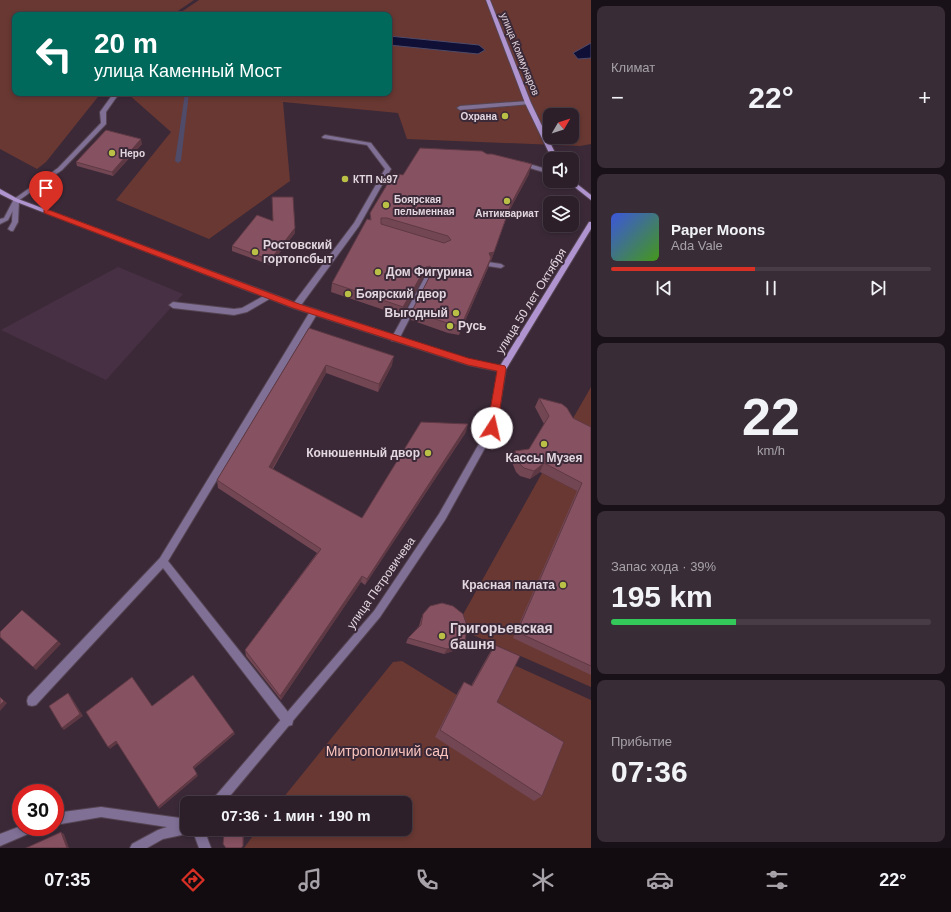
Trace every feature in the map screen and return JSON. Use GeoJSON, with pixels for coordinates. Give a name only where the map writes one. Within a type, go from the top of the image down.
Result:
{"type":"FeatureCollection","features":[{"type":"Feature","properties":{"kind":"street","name":"улица Коммунаров"},"geometry":{"type":"LineString","coordinates":[[488,0],[528,103],[552,152]]}},
{"type":"Feature","properties":{"kind":"street"},"geometry":{"type":"LineString","coordinates":[[0,222],[6,219],[16,200],[60,169],[104,123],[103,112],[114,96]]}},
{"type":"Feature","properties":{"kind":"street"},"geometry":{"type":"LineString","coordinates":[[460,108],[528,103]]}},
{"type":"Feature","properties":{"kind":"street"},"geometry":{"type":"LineString","coordinates":[[296,306],[360,225],[388,169],[369,144],[325,137]]}},
{"type":"Feature","properties":{"kind":"street"},"geometry":{"type":"LineString","coordinates":[[513,162],[543,170]]}},
{"type":"Feature","properties":{"kind":"street"},"geometry":{"type":"LineString","coordinates":[[579,188],[591,198]]}},
{"type":"Feature","properties":{"kind":"street"},"geometry":{"type":"LineString","coordinates":[[0,191],[16,200],[296,306],[468,362],[502,369]]}},
{"type":"Feature","properties":{"kind":"street"},"geometry":{"type":"LineString","coordinates":[[11,229],[14,222],[16,200]]}},
{"type":"Feature","properties":{"kind":"street","name":"улица 50 лет Октября"},"geometry":{"type":"LineString","coordinates":[[502,369],[591,224]]}},
{"type":"Feature","properties":{"kind":"street"},"geometry":{"type":"LineString","coordinates":[[490,264],[501,266]]}},
{"type":"Feature","properties":{"kind":"street"},"geometry":{"type":"LineString","coordinates":[[395,339],[427,278]]}},
{"type":"Feature","properties":{"kind":"street"},"geometry":{"type":"LineString","coordinates":[[173,305],[234,312],[244,310],[269,296]]}},
{"type":"Feature","properties":{"kind":"street"},"geometry":{"type":"LineString","coordinates":[[32,702],[163,561],[314,312]]}},
{"type":"Feature","properties":{"kind":"street","name":"улица Петровичева"},"geometry":{"type":"LineString","coordinates":[[223,796],[377,614],[442,517],[492,428],[502,369]]}},
{"type":"Feature","properties":{"kind":"street"},"geometry":{"type":"LineString","coordinates":[[163,561],[288,721]]}},
{"type":"Feature","properties":{"kind":"street"},"geometry":{"type":"LineString","coordinates":[[64,818],[101,812],[180,824]]}},
{"type":"Feature","properties":{"kind":"street"},"geometry":{"type":"LineString","coordinates":[[136,848],[162,834],[180,830]]}},
{"type":"Feature","properties":{"kind":"street"},"geometry":{"type":"LineString","coordinates":[[0,840],[12,835]]}},
{"type":"Feature","properties":{"kind":"street"},"geometry":{"type":"LineString","coordinates":[[201,836],[205,848]]}},
{"type":"Feature","properties":{"kind":"shaded area"},"geometry":{"type":"Polygon","coordinates":[[[392,36],[479,45],[485,50],[478,54],[392,45],[392,36]]]}},
{"type":"Feature","properties":{"kind":"shaded area"},"geometry":{"type":"Polygon","coordinates":[[[591,43],[591,58],[578,59],[573,53],[591,43]]]}},
{"type":"Feature","properties":{"kind":"shaded area"},"geometry":{"type":"Polygon","coordinates":[[[118,267],[183,294],[106,380],[1,330],[118,267]]]}},
{"type":"Feature","properties":{"kind":"green space"},"geometry":{"type":"Polygon","coordinates":[[[0,0],[194,0],[176,12],[12,12],[12,96],[99,96],[46,162],[37,169],[0,149],[0,0]]]}},
{"type":"Feature","properties":{"kind":"green space"},"geometry":{"type":"Polygon","coordinates":[[[199,0],[591,0],[591,144],[580,146],[407,139],[398,113],[283,102],[290,181],[209,239],[116,200],[171,132],[130,96],[392,96],[392,12],[181,12],[199,0]]]}},
{"type":"Feature","properties":{"kind":"green space"},"geometry":{"type":"Polygon","coordinates":[[[591,387],[591,438],[568,427],[591,387]]]}},
{"type":"Feature","properties":{"kind":"green space"},"geometry":{"type":"Polygon","coordinates":[[[542,473],[591,498],[591,687],[464,631],[460,620],[542,473]]]}},
{"type":"Feature","properties":{"kind":"green space","name":"Митрополичий сад"},"geometry":{"type":"Polygon","coordinates":[[[402,661],[457,695],[491,709],[514,665],[591,700],[591,848],[244,848],[253,836],[412,836],[412,796],[285,796],[393,662],[402,661]]]}},
{"type":"Feature","properties":{"kind":"building","name":"Неро"},"geometry":{"type":"Polygon","coordinates":[[[106,130],[141,139],[112,172],[76,162],[106,130]]]}},
{"type":"Feature","properties":{"kind":"building"},"geometry":{"type":"Polygon","coordinates":[[[420,148],[482,151],[487,154],[532,164],[511,204],[494,252],[489,253],[491,258],[461,326],[450,324],[412,311],[433,270],[430,266],[426,267],[403,307],[332,283],[367,219],[371,220],[370,213],[394,173],[403,175],[420,148]],[[381,218],[381,224],[444,243],[451,240],[448,236],[387,218],[381,218]]]}},
{"type":"Feature","properties":{"kind":"building"},"geometry":{"type":"Polygon","coordinates":[[[272,197],[293,197],[295,228],[270,260],[232,246],[257,215],[273,221],[272,197]]]}},
{"type":"Feature","properties":{"kind":"building","name":"Конюшенный двор"},"geometry":{"type":"Polygon","coordinates":[[[309,328],[394,356],[379,384],[326,365],[269,467],[362,518],[421,422],[468,424],[367,579],[362,576],[280,696],[245,650],[321,549],[217,480],[309,328]]]}},
{"type":"Feature","properties":{"kind":"building","name":"Красная палата"},"geometry":{"type":"Polygon","coordinates":[[[539,398],[562,404],[567,408],[573,418],[591,427],[591,666],[517,632],[582,483],[544,463],[534,471],[524,468],[519,463],[515,451],[529,449],[549,416],[539,398]]]}},
{"type":"Feature","properties":{"kind":"building","name":"Григорьевская башня"},"geometry":{"type":"Polygon","coordinates":[[[442,603],[453,606],[463,614],[467,626],[465,643],[447,649],[408,638],[421,625],[423,614],[430,606],[442,603]]]}},
{"type":"Feature","properties":{"kind":"building"},"geometry":{"type":"Polygon","coordinates":[[[22,610],[58,641],[33,667],[0,637],[0,632],[22,610]]]}},
{"type":"Feature","properties":{"kind":"building"},"geometry":{"type":"Polygon","coordinates":[[[495,645],[520,656],[497,702],[564,742],[542,796],[440,730],[464,682],[472,686],[495,645]]]}},
{"type":"Feature","properties":{"kind":"building"},"geometry":{"type":"Polygon","coordinates":[[[193,675],[234,732],[193,767],[197,774],[158,807],[116,741],[108,747],[86,712],[132,677],[152,706],[193,675]]]}},
{"type":"Feature","properties":{"kind":"building"},"geometry":{"type":"Polygon","coordinates":[[[68,693],[80,714],[62,728],[49,706],[68,693]]]}},
{"type":"Feature","properties":{"kind":"building"},"geometry":{"type":"Polygon","coordinates":[[[0,697],[4,701],[0,705],[0,697]]]}},
{"type":"Feature","properties":{"kind":"building"},"geometry":{"type":"Polygon","coordinates":[[[52,836],[62,836],[67,848],[26,848],[52,836]]]}},
{"type":"Feature","properties":{"kind":"building"},"geometry":{"type":"Polygon","coordinates":[[[224,836],[243,836],[243,846],[241,848],[226,848],[223,844],[224,836]]]}},
{"type":"Feature","properties":{"kind":"waterway"},"geometry":{"type":"LineString","coordinates":[[178,161],[187,96]]}},
{"type":"Feature","properties":{"kind":"place","name":"Охрана"},"geometry":{"type":"Point","coordinates":[505,116]}},
{"type":"Feature","properties":{"kind":"place","name":"Неро"},"geometry":{"type":"Point","coordinates":[112,153]}},
{"type":"Feature","properties":{"kind":"place","name":"КТП №97"},"geometry":{"type":"Point","coordinates":[345,179]}},
{"type":"Feature","properties":{"kind":"place","name":"Антиквариат"},"geometry":{"type":"Point","coordinates":[507,201]}},
{"type":"Feature","properties":{"kind":"place","name":"Боярская пельменная"},"geometry":{"type":"Point","coordinates":[386,205]}},
{"type":"Feature","properties":{"kind":"place","name":"Ростовский гортопсбыт"},"geometry":{"type":"Point","coordinates":[255,252]}},
{"type":"Feature","properties":{"kind":"place","name":"Дом Фигурина"},"geometry":{"type":"Point","coordinates":[378,272]}},
{"type":"Feature","properties":{"kind":"place","name":"Боярский двор"},"geometry":{"type":"Point","coordinates":[348,294]}},
{"type":"Feature","properties":{"kind":"place","name":"Выгодный"},"geometry":{"type":"Point","coordinates":[456,313]}},
{"type":"Feature","properties":{"kind":"place","name":"Русь"},"geometry":{"type":"Point","coordinates":[450,326]}},
{"type":"Feature","properties":{"kind":"place","name":"Кассы Музея"},"geometry":{"type":"Point","coordinates":[544,444]}},
{"type":"Feature","properties":{"kind":"place","name":"Конюшенный двор"},"geometry":{"type":"Point","coordinates":[428,453]}},
{"type":"Feature","properties":{"kind":"place","name":"Красная палата"},"geometry":{"type":"Point","coordinates":[563,585]}},
{"type":"Feature","properties":{"kind":"place","name":"Григорьевская башня"},"geometry":{"type":"Point","coordinates":[442,636]}},
{"type":"Feature","properties":{"kind":"route"},"geometry":{"type":"LineString","coordinates":[[46,212],[296,306],[468,362],[502,369],[492,428]]}}]}
